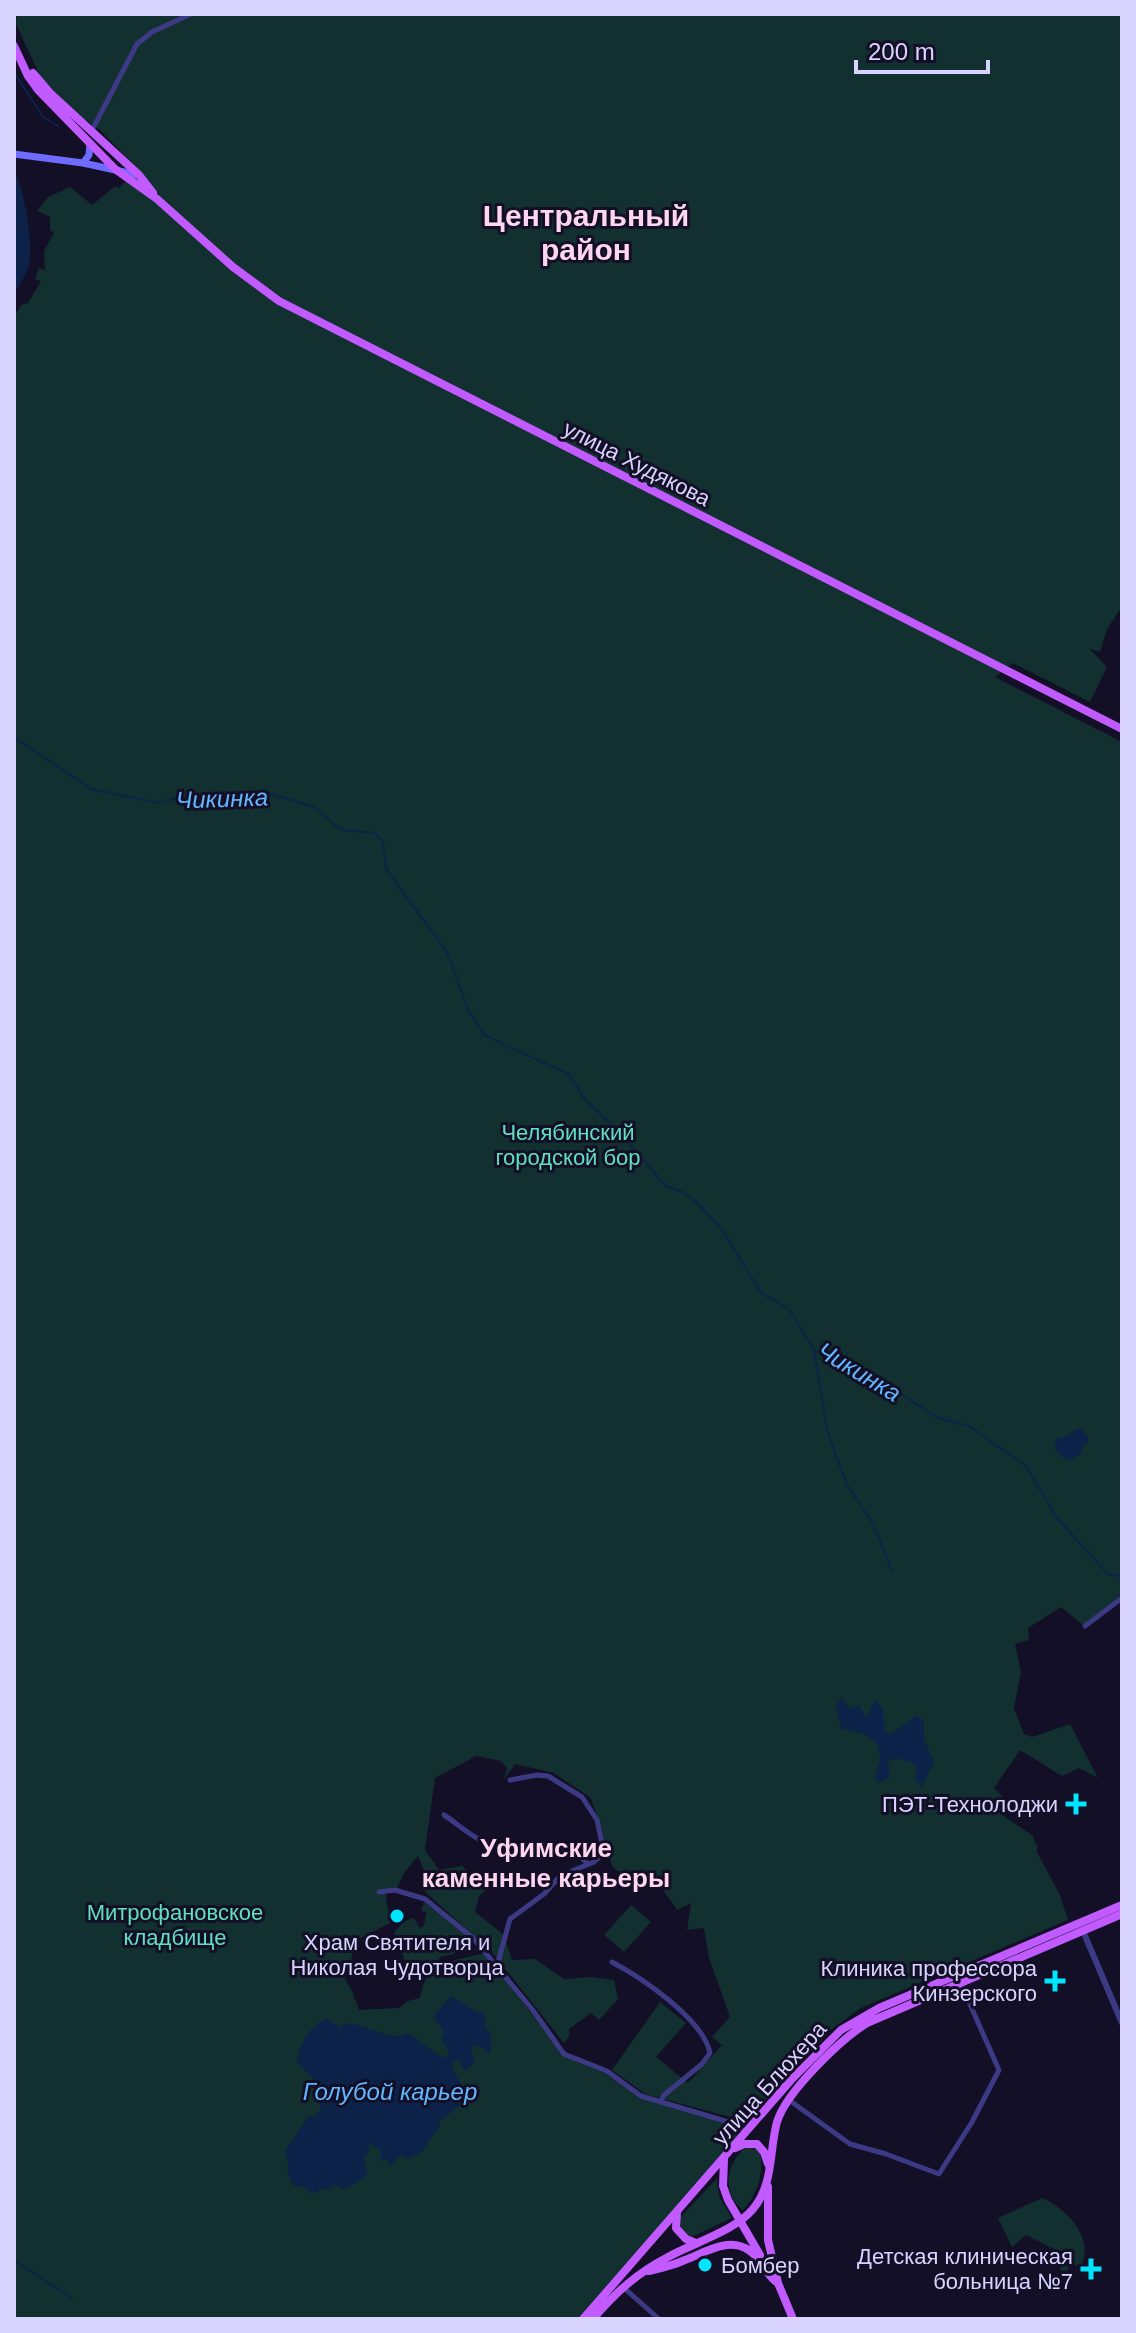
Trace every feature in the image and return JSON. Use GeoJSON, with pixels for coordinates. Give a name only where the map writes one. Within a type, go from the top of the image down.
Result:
{"type":"FeatureCollection","features":[{"type":"Feature","properties":{"kind":"main road"},"geometry":{"type":"LineString","coordinates":[[14,37],[36,79],[139,175],[157,199]]}},
{"type":"Feature","properties":{"kind":"main road"},"geometry":{"type":"LineString","coordinates":[[14,46],[38,90],[115,169],[157,199]]}},
{"type":"Feature","properties":{"kind":"main road"},"geometry":{"type":"LineString","coordinates":[[83,163],[89,155],[90,143]]}},
{"type":"Feature","properties":{"kind":"main road"},"geometry":{"type":"LineString","coordinates":[[14,154],[83,163],[139,175]]}},
{"type":"Feature","properties":{"kind":"main road","name":"улица Худякова"},"geometry":{"type":"LineString","coordinates":[[157,199],[233,267],[279,301],[1122,729]]}},
{"type":"Feature","properties":{"kind":"main road","name":"улица Блюхера"},"geometry":{"type":"LineString","coordinates":[[593,2319],[622,2286],[640,2273],[741,2220],[756,2206],[768,2182],[778,2119],[789,2100],[853,2032],[1082,1927],[1122,1905]]}},
{"type":"Feature","properties":{"kind":"main road","name":"улица Блюхера"},"geometry":{"type":"LineString","coordinates":[[583,2319],[780,2092],[825,2044],[857,2019],[1082,1927],[1122,1914]]}},
{"type":"Feature","properties":{"kind":"main road"},"geometry":{"type":"LineString","coordinates":[[732,2150],[744,2144],[757,2144],[770,2168]]}},
{"type":"Feature","properties":{"kind":"main road"},"geometry":{"type":"LineString","coordinates":[[724,2159],[723,2186],[728,2200],[772,2279],[778,2283]]}},
{"type":"Feature","properties":{"kind":"main road"},"geometry":{"type":"LineString","coordinates":[[768,2182],[768,2240],[778,2283],[793,2319]]}},
{"type":"Feature","properties":{"kind":"main road"},"geometry":{"type":"LineString","coordinates":[[677,2212],[676,2228],[686,2239],[696,2243]]}},
{"type":"Feature","properties":{"kind":"main road"},"geometry":{"type":"LineString","coordinates":[[640,2273],[671,2266],[727,2244],[745,2248],[764,2263]]}},
{"type":"Feature","properties":{"kind":"street"},"geometry":{"type":"LineString","coordinates":[[92,130],[137,44],[152,32],[191,14]]}},
{"type":"Feature","properties":{"kind":"street"},"geometry":{"type":"LineString","coordinates":[[1085,1626],[1122,1598]]}},
{"type":"Feature","properties":{"kind":"street"},"geometry":{"type":"LineString","coordinates":[[497,1966],[510,1919],[544,1894],[560,1876],[594,1862],[604,1853],[597,1820],[582,1797],[548,1776],[510,1780]]}},
{"type":"Feature","properties":{"kind":"street"},"geometry":{"type":"LineString","coordinates":[[444,1815],[485,1842],[562,1850],[583,1858],[588,1864]]}},
{"type":"Feature","properties":{"kind":"street"},"geometry":{"type":"LineString","coordinates":[[379,1892],[395,1890],[425,1899],[473,1938],[564,2054],[607,2071],[641,2096],[732,2123],[747,2132]]}},
{"type":"Feature","properties":{"kind":"street"},"geometry":{"type":"LineString","coordinates":[[1082,1927],[1122,2023]]}},
{"type":"Feature","properties":{"kind":"street"},"geometry":{"type":"LineString","coordinates":[[612,1962],[652,1988],[692,2022],[708,2043],[710,2053],[702,2064],[664,2095],[661,2101]]}},
{"type":"Feature","properties":{"kind":"street"},"geometry":{"type":"LineString","coordinates":[[789,2100],[850,2144],[939,2174],[972,2122],[999,2070],[961,1984]]}},
{"type":"Feature","properties":{"kind":"street"},"geometry":{"type":"LineString","coordinates":[[622,2286],[659,2319]]}},
{"type":"Feature","properties":{"kind":"green space","name":"Челябинский городской бор"},"geometry":{"type":"Polygon","coordinates":[[[17,14],[1122,14],[1122,607],[1107,629],[1100,652],[1089,648],[1107,667],[1090,702],[1013,663],[995,677],[1122,742],[1122,1595],[1083,1625],[1061,1607],[1028,1628],[1029,1640],[1015,1644],[1021,1672],[1014,1708],[1024,1734],[1032,1737],[1070,1724],[1098,1778],[1079,1768],[1062,1776],[1020,1750],[994,1788],[1008,1802],[1002,1815],[1032,1835],[1068,1920],[861,2008],[833,2028],[745,2121],[645,2094],[612,2070],[660,2002],[686,2023],[656,2057],[688,2083],[722,2045],[712,2037],[730,2017],[709,1958],[704,1928],[687,1930],[691,1903],[677,1910],[652,1874],[635,1880],[613,1868],[591,1798],[554,1773],[515,1764],[503,1781],[507,1768],[501,1761],[476,1756],[435,1778],[425,1850],[439,1870],[462,1866],[488,1888],[479,1896],[475,1912],[504,1935],[512,1960],[535,1959],[564,1979],[592,1977],[614,1980],[618,1999],[599,2020],[591,2013],[569,2029],[564,2043],[492,1952],[425,1892],[427,1878],[418,1856],[397,1888],[393,1887],[386,1895],[390,1925],[357,1940],[345,1979],[359,2010],[399,2008],[408,2001],[420,1998],[428,1976],[435,1970],[452,1961],[485,1953],[564,2055],[606,2073],[640,2097],[725,2123],[741,2136],[577,2319],[14,2319],[14,317],[21,305],[28,303],[41,281],[35,279],[39,268],[45,270],[44,251],[54,233],[50,230],[50,217],[37,211],[48,197],[70,187],[92,205],[116,186],[119,188],[138,169],[100,130],[78,115],[41,78],[16,24],[17,14]]]}},
{"type":"Feature","properties":{"kind":"green space"},"geometry":{"type":"Polygon","coordinates":[[[424,1902],[471,1938],[461,1952],[440,1957],[437,1964],[410,1974],[394,1932],[405,1921],[414,1918],[420,1928],[424,1926],[426,1912],[421,1911],[424,1902]]]}},
{"type":"Feature","properties":{"kind":"green space"},"geometry":{"type":"Polygon","coordinates":[[[631,1905],[651,1922],[624,1952],[604,1935],[631,1905]]]}},
{"type":"Feature","properties":{"kind":"green space"},"geometry":{"type":"Polygon","coordinates":[[[746,2147],[759,2150],[761,2173],[756,2190],[743,2210],[731,2196],[729,2178],[734,2161],[746,2147]]]}},
{"type":"Feature","properties":{"kind":"green space"},"geometry":{"type":"Polygon","coordinates":[[[717,2178],[719,2196],[732,2218],[691,2237],[685,2234],[680,2218],[717,2178]]]}},
{"type":"Feature","properties":{"kind":"green space"},"geometry":{"type":"Polygon","coordinates":[[[1042,2198],[1068,2216],[1082,2236],[1085,2253],[1082,2269],[1072,2263],[1063,2277],[1054,2249],[1026,2235],[1012,2247],[998,2218],[1042,2198]]]}},
{"type":"Feature","properties":{"kind":"water"},"geometry":{"type":"Polygon","coordinates":[[[14,170],[27,216],[30,255],[26,273],[14,294],[14,170]]]}},
{"type":"Feature","properties":{"kind":"water"},"geometry":{"type":"Polygon","coordinates":[[[1080,1428],[1088,1437],[1088,1442],[1082,1446],[1081,1453],[1068,1461],[1056,1451],[1054,1444],[1058,1438],[1069,1436],[1080,1428]]]}},
{"type":"Feature","properties":{"kind":"water"},"geometry":{"type":"Polygon","coordinates":[[[841,1697],[849,1708],[859,1706],[867,1718],[875,1699],[883,1709],[885,1731],[890,1735],[916,1716],[924,1720],[924,1740],[934,1762],[922,1787],[915,1780],[917,1765],[897,1758],[888,1761],[890,1777],[879,1783],[876,1781],[879,1749],[866,1735],[841,1729],[836,1708],[841,1697]]]}},
{"type":"Feature","properties":{"kind":"water","name":"Голубой карьер"},"geometry":{"type":"Polygon","coordinates":[[[451,1996],[479,2013],[483,2012],[485,2028],[490,2031],[491,2052],[489,2055],[484,2048],[475,2045],[471,2051],[475,2062],[465,2071],[459,2060],[454,2061],[452,2069],[461,2086],[462,2099],[455,2109],[440,2120],[423,2151],[408,2159],[400,2155],[390,2166],[386,2159],[380,2161],[381,2151],[371,2144],[364,2156],[367,2174],[342,2190],[338,2185],[333,2185],[327,2191],[322,2188],[310,2193],[304,2186],[292,2184],[285,2151],[308,2116],[315,2117],[322,2109],[314,2096],[314,2080],[297,2063],[300,2049],[310,2031],[327,2019],[343,2029],[343,2024],[351,2024],[394,2036],[407,2033],[446,2058],[449,2052],[441,2038],[444,2033],[433,2017],[451,1996]]]}},
{"type":"Feature","properties":{"kind":"waterway"},"geometry":{"type":"LineString","coordinates":[[14,72],[43,117],[58,126]]}},
{"type":"Feature","properties":{"kind":"waterway","name":"Чикинка"},"geometry":{"type":"LineString","coordinates":[[14,737],[91,789],[159,803],[178,797],[209,802],[265,792],[314,807],[341,830],[375,833],[383,843],[386,869],[447,952],[468,1009],[484,1035],[503,1044]]}},
{"type":"Feature","properties":{"kind":"waterway","name":"Чикинка"},"geometry":{"type":"LineString","coordinates":[[507,1046],[569,1074],[583,1097],[619,1132]]}},
{"type":"Feature","properties":{"kind":"waterway","name":"Чикинка"},"geometry":{"type":"LineString","coordinates":[[621,1134],[666,1186],[683,1192],[695,1201],[721,1228],[761,1293],[789,1309],[814,1350],[904,1396],[938,1418],[969,1426],[1026,1466],[1056,1517],[1108,1574],[1122,1576]]}},
{"type":"Feature","properties":{"kind":"waterway"},"geometry":{"type":"LineString","coordinates":[[814,1350],[827,1429],[836,1456],[847,1485],[874,1525],[892,1572]]}},
{"type":"Feature","properties":{"kind":"waterway"},"geometry":{"type":"LineString","coordinates":[[14,2260],[72,2298]]}},
{"type":"Feature","properties":{"kind":"place","name":"ПЭТ-Технолоджи"},"geometry":{"type":"Point","coordinates":[1076,1804]}},
{"type":"Feature","properties":{"kind":"place","name":"Храм Святителя и Николая Чудотворца"},"geometry":{"type":"Point","coordinates":[397,1916]}},
{"type":"Feature","properties":{"kind":"place","name":"Клиника профессора Кинзерского"},"geometry":{"type":"Point","coordinates":[1055,1981]}},
{"type":"Feature","properties":{"kind":"place","name":"Бомбер"},"geometry":{"type":"Point","coordinates":[705,2265]}},
{"type":"Feature","properties":{"kind":"place","name":"Детская клиническая больница №7"},"geometry":{"type":"Point","coordinates":[1091,2269]}},
{"type":"Feature","properties":{"kind":"district","name":"Центральный район"},"geometry":{"type":"Point","coordinates":[586,233]}},
{"type":"Feature","properties":{"kind":"district","name":"Уфимские каменные карьеры"},"geometry":{"type":"Point","coordinates":[546,1863]}},
{"type":"Feature","properties":{"kind":"park label","name":"Митрофановское кладбище"},"geometry":{"type":"Point","coordinates":[175,1924]}}]}
